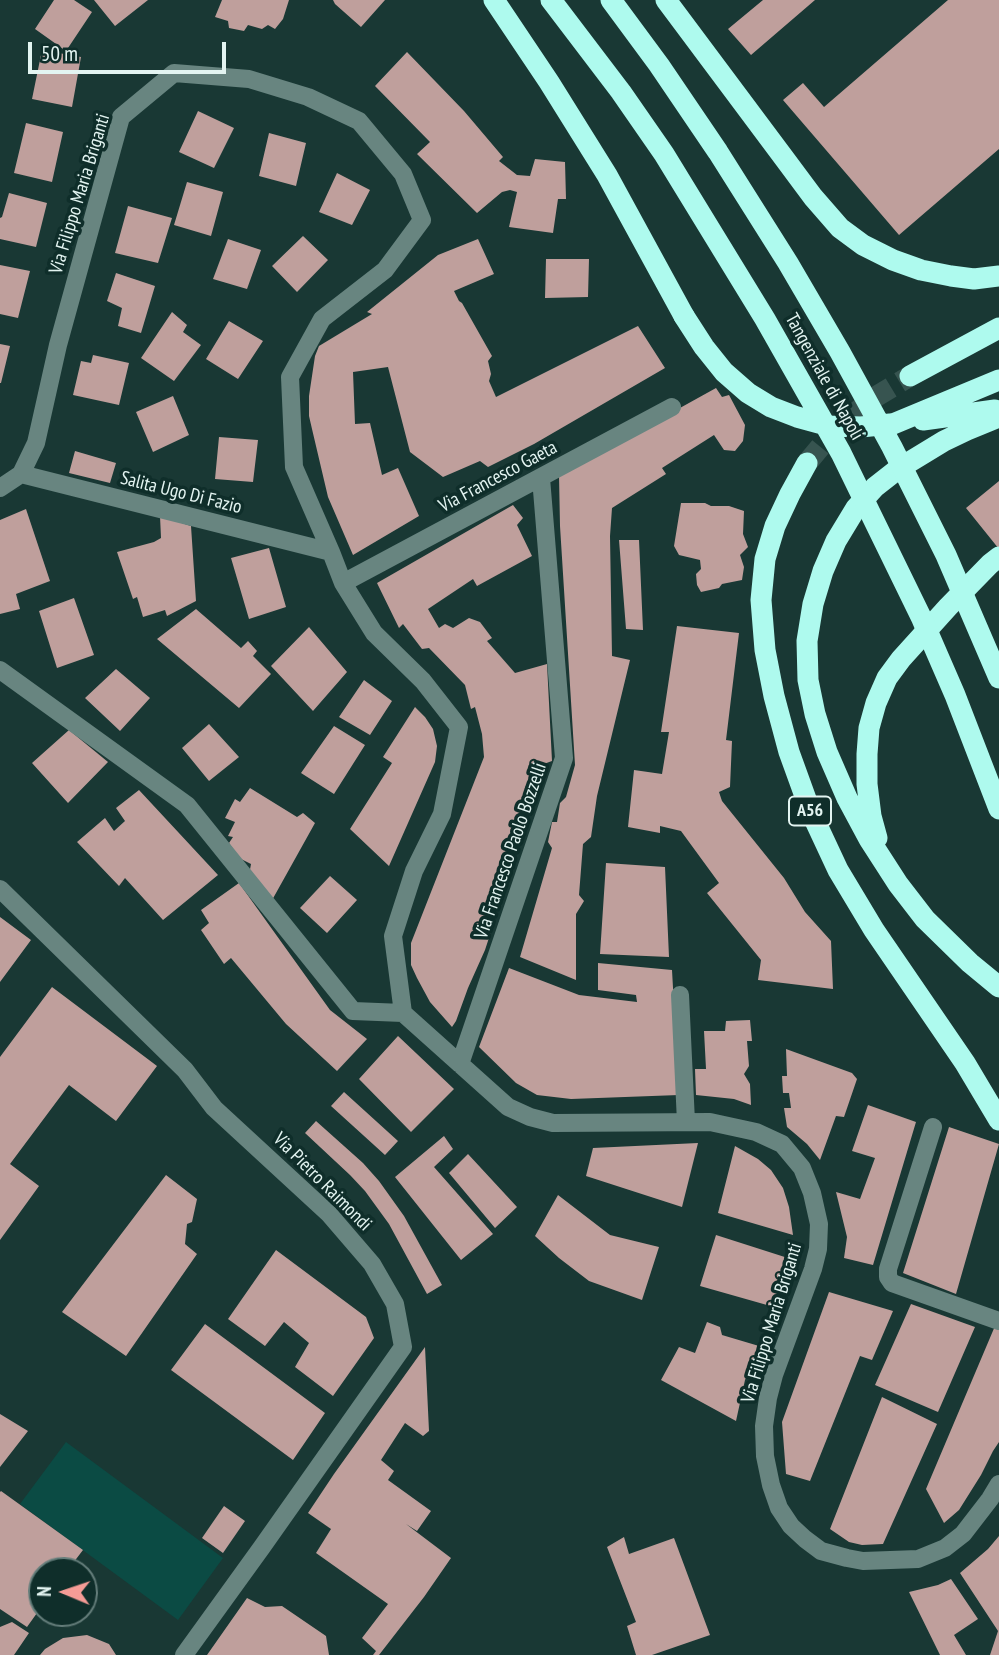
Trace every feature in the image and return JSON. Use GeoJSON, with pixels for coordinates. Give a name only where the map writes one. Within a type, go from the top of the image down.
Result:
{"type":"FeatureCollection","features":[{"type":"Feature","properties":{"kind":"highway"},"geometry":{"type":"LineString","coordinates":[[494,0],[550,82],[607,174],[684,316],[704,347],[724,372],[748,393],[771,407],[830,426],[893,424],[999,409]]}},
{"type":"Feature","properties":{"kind":"highway","name":"Tangenziale di Napoli"},"geometry":{"type":"LineString","coordinates":[[551,0],[664,154],[765,319],[841,453],[922,618],[999,809]]}},
{"type":"Feature","properties":{"kind":"highway","name":"Tangenziale di Napoli"},"geometry":{"type":"LineString","coordinates":[[611,0],[718,152],[840,352],[892,447],[946,555],[999,678]]}},
{"type":"Feature","properties":{"kind":"highway"},"geometry":{"type":"LineString","coordinates":[[666,0],[791,168],[840,228],[863,245],[921,270],[974,279],[999,276]]}},
{"type":"Feature","properties":{"kind":"highway"},"geometry":{"type":"LineString","coordinates":[[910,376],[999,328]]}},
{"type":"Feature","properties":{"kind":"highway"},"geometry":{"type":"LineString","coordinates":[[893,424],[999,380]]}},
{"type":"Feature","properties":{"kind":"highway"},"geometry":{"type":"LineString","coordinates":[[999,417],[944,441],[898,469],[875,487],[856,508],[836,541],[823,571],[813,604],[807,641],[808,680],[815,714],[827,752],[869,839],[925,919],[948,943],[999,987]]}},
{"type":"Feature","properties":{"kind":"highway","name":"A56"},"geometry":{"type":"LineString","coordinates":[[807,463],[775,526],[765,559],[761,600],[765,650],[789,752],[810,810],[838,870],[874,930],[965,1063],[999,1120]]}},
{"type":"Feature","properties":{"kind":"highway"},"geometry":{"type":"LineString","coordinates":[[898,884],[877,841],[866,784],[869,728],[876,704],[887,678],[901,659],[948,607],[999,557]]}},
{"type":"Feature","properties":{"kind":"street","name":"Via Filippo Maria Briganti"},"geometry":{"type":"LineString","coordinates":[[21,474],[36,443],[58,345],[121,117],[174,73],[249,79],[308,97],[359,121],[403,174],[422,220],[385,270],[323,319],[290,377],[294,467],[343,583],[374,633],[422,681],[459,727],[442,814],[414,871],[393,936],[403,1013],[508,1107],[530,1117],[553,1123],[710,1122],[756,1132],[782,1144],[802,1168],[812,1193],[819,1224],[818,1250],[768,1398],[764,1426],[765,1456],[779,1508],[791,1526],[821,1551],[863,1561],[918,1559],[945,1548],[964,1534],[999,1483]]}},
{"type":"Feature","properties":{"kind":"street","name":"Via Francesco Gaeta"},"geometry":{"type":"LineString","coordinates":[[343,583],[672,407]]}},
{"type":"Feature","properties":{"kind":"street"},"geometry":{"type":"LineString","coordinates":[[0,488],[21,474]]}},
{"type":"Feature","properties":{"kind":"street","name":"Salita Ugo Di Fazio"},"geometry":{"type":"LineString","coordinates":[[21,474],[331,552]]}},
{"type":"Feature","properties":{"kind":"street","name":"Via Francesco Paolo Bozzelli"},"geometry":{"type":"LineString","coordinates":[[460,1064],[565,758],[541,478]]}},
{"type":"Feature","properties":{"kind":"street"},"geometry":{"type":"LineString","coordinates":[[0,670],[187,805],[353,1011],[403,1013]]}},
{"type":"Feature","properties":{"kind":"street","name":"Via Pietro Raimondi"},"geometry":{"type":"LineString","coordinates":[[0,889],[185,1070],[214,1108],[329,1214],[372,1264],[396,1304],[403,1347],[184,1655]]}},
{"type":"Feature","properties":{"kind":"street"},"geometry":{"type":"LineString","coordinates":[[680,995],[686,1122]]}},
{"type":"Feature","properties":{"kind":"street"},"geometry":{"type":"LineString","coordinates":[[933,1127],[888,1269],[888,1277],[892,1283],[999,1321]]}},
{"type":"Feature","properties":{"kind":"green space"},"geometry":{"type":"Polygon","coordinates":[[[66,1442],[223,1558],[178,1620],[98,1561],[98,1557],[92,1557],[20,1504],[66,1442]]]}},
{"type":"Feature","properties":{"kind":"building"},"geometry":{"type":"Polygon","coordinates":[[[54,0],[74,0],[92,12],[66,51],[35,29],[54,0]]]}},
{"type":"Feature","properties":{"kind":"building"},"geometry":{"type":"Polygon","coordinates":[[[94,0],[148,0],[115,26],[94,0]]]}},
{"type":"Feature","properties":{"kind":"building"},"geometry":{"type":"Polygon","coordinates":[[[222,0],[289,0],[283,19],[275,29],[268,25],[262,29],[248,25],[244,31],[229,28],[228,21],[215,17],[222,0]]]}},
{"type":"Feature","properties":{"kind":"building"},"geometry":{"type":"Polygon","coordinates":[[[333,0],[385,0],[361,27],[333,0]]]}},
{"type":"Feature","properties":{"kind":"building"},"geometry":{"type":"Polygon","coordinates":[[[763,0],[815,0],[751,55],[728,29],[763,0]]]}},
{"type":"Feature","properties":{"kind":"building"},"geometry":{"type":"Polygon","coordinates":[[[948,0],[999,0],[999,149],[899,235],[783,100],[803,83],[824,107],[948,0]]]}},
{"type":"Feature","properties":{"kind":"building"},"geometry":{"type":"Polygon","coordinates":[[[42,50],[81,57],[72,107],[32,99],[42,50]]]}},
{"type":"Feature","properties":{"kind":"building"},"geometry":{"type":"Polygon","coordinates":[[[407,52],[464,111],[503,157],[499,161],[517,175],[530,176],[535,159],[565,162],[566,199],[558,199],[553,233],[509,227],[517,192],[510,190],[502,192],[477,213],[417,154],[430,142],[375,86],[407,52]]]}},
{"type":"Feature","properties":{"kind":"building"},"geometry":{"type":"Polygon","coordinates":[[[198,111],[234,128],[214,168],[179,152],[198,111]]]}},
{"type":"Feature","properties":{"kind":"building"},"geometry":{"type":"Polygon","coordinates":[[[26,123],[63,132],[52,182],[14,173],[26,123]]]}},
{"type":"Feature","properties":{"kind":"building"},"geometry":{"type":"Polygon","coordinates":[[[269,133],[306,143],[296,186],[259,176],[269,133]]]}},
{"type":"Feature","properties":{"kind":"building"},"geometry":{"type":"Polygon","coordinates":[[[337,173],[370,190],[352,225],[319,212],[337,173]]]}},
{"type":"Feature","properties":{"kind":"building"},"geometry":{"type":"Polygon","coordinates":[[[187,182],[223,192],[211,236],[174,225],[187,182]]]}},
{"type":"Feature","properties":{"kind":"building"},"geometry":{"type":"Polygon","coordinates":[[[9,193],[47,203],[36,247],[0,239],[0,218],[9,193]]]}},
{"type":"Feature","properties":{"kind":"building"},"geometry":{"type":"Polygon","coordinates":[[[128,206],[172,218],[158,263],[115,253],[128,206]]]}},
{"type":"Feature","properties":{"kind":"building"},"geometry":{"type":"Polygon","coordinates":[[[303,236],[328,260],[297,292],[272,266],[303,236]]]}},
{"type":"Feature","properties":{"kind":"building"},"geometry":{"type":"Polygon","coordinates":[[[228,239],[261,250],[247,289],[213,279],[228,239]]]}},
{"type":"Feature","properties":{"kind":"building"},"geometry":{"type":"Polygon","coordinates":[[[478,239],[494,274],[454,291],[492,356],[488,361],[491,374],[489,381],[496,397],[638,326],[665,368],[534,444],[488,467],[480,461],[443,477],[410,452],[388,367],[353,372],[355,424],[370,423],[382,475],[398,468],[419,516],[353,555],[328,497],[309,416],[315,356],[319,346],[372,314],[367,312],[438,255],[478,239]]]}},
{"type":"Feature","properties":{"kind":"building"},"geometry":{"type":"Polygon","coordinates":[[[546,259],[589,259],[588,297],[545,298],[546,259]]]}},
{"type":"Feature","properties":{"kind":"building"},"geometry":{"type":"Polygon","coordinates":[[[0,265],[30,271],[18,318],[0,314],[0,265]]]}},
{"type":"Feature","properties":{"kind":"building"},"geometry":{"type":"Polygon","coordinates":[[[116,273],[155,286],[141,333],[118,326],[122,308],[107,301],[116,273]]]}},
{"type":"Feature","properties":{"kind":"building"},"geometry":{"type":"Polygon","coordinates":[[[172,312],[187,325],[183,332],[201,345],[174,381],[141,358],[172,312]]]}},
{"type":"Feature","properties":{"kind":"building"},"geometry":{"type":"Polygon","coordinates":[[[229,321],[263,341],[238,379],[206,359],[229,321]]]}},
{"type":"Feature","properties":{"kind":"building"},"geometry":{"type":"Polygon","coordinates":[[[0,344],[10,346],[1,383],[0,383],[0,344]]]}},
{"type":"Feature","properties":{"kind":"building"},"geometry":{"type":"Polygon","coordinates":[[[93,355],[129,363],[119,405],[73,395],[81,361],[91,363],[93,355]]]}},
{"type":"Feature","properties":{"kind":"building"},"geometry":{"type":"Polygon","coordinates":[[[716,388],[722,397],[729,395],[745,425],[743,441],[735,451],[724,450],[714,435],[662,468],[666,474],[612,508],[612,656],[630,660],[597,796],[591,837],[583,844],[579,895],[584,901],[576,914],[576,980],[520,957],[552,848],[548,842],[552,822],[557,822],[560,803],[566,797],[575,765],[559,475],[716,388]]]}},
{"type":"Feature","properties":{"kind":"building"},"geometry":{"type":"Polygon","coordinates":[[[173,396],[189,435],[153,452],[136,412],[173,396]]]}},
{"type":"Feature","properties":{"kind":"building"},"geometry":{"type":"Polygon","coordinates":[[[219,437],[258,440],[253,482],[215,479],[219,437]]]}},
{"type":"Feature","properties":{"kind":"building"},"geometry":{"type":"Polygon","coordinates":[[[75,451],[116,463],[110,483],[69,473],[75,451]]]}},
{"type":"Feature","properties":{"kind":"building"},"geometry":{"type":"Polygon","coordinates":[[[999,481],[999,549],[966,508],[999,481]]]}},
{"type":"Feature","properties":{"kind":"building"},"geometry":{"type":"Polygon","coordinates":[[[681,503],[729,506],[744,511],[743,534],[748,547],[740,555],[744,567],[742,580],[701,592],[696,574],[701,569],[700,560],[679,555],[674,546],[681,503]]]}},
{"type":"Feature","properties":{"kind":"building"},"geometry":{"type":"Polygon","coordinates":[[[513,505],[523,518],[517,525],[532,556],[477,586],[473,579],[428,609],[439,628],[445,624],[453,628],[469,618],[480,622],[492,638],[487,641],[515,673],[547,664],[552,761],[541,765],[537,794],[505,867],[498,867],[495,878],[503,886],[503,895],[485,950],[452,1027],[430,1002],[417,978],[411,965],[411,943],[484,757],[482,734],[475,707],[471,709],[465,685],[429,648],[422,649],[403,624],[399,628],[377,583],[513,505]]]}},
{"type":"Feature","properties":{"kind":"building"},"geometry":{"type":"Polygon","coordinates":[[[26,509],[50,581],[16,594],[20,609],[0,614],[0,520],[26,509]]]}},
{"type":"Feature","properties":{"kind":"building"},"geometry":{"type":"Polygon","coordinates":[[[160,516],[191,526],[196,601],[167,616],[165,610],[143,617],[137,597],[133,599],[117,552],[161,538],[160,516]]]}},
{"type":"Feature","properties":{"kind":"building"},"geometry":{"type":"Polygon","coordinates":[[[619,540],[639,540],[643,630],[626,629],[619,540]]]}},
{"type":"Feature","properties":{"kind":"building"},"geometry":{"type":"Polygon","coordinates":[[[269,548],[286,607],[249,619],[231,558],[269,548]]]}},
{"type":"Feature","properties":{"kind":"building"},"geometry":{"type":"Polygon","coordinates":[[[74,598],[94,655],[57,668],[39,611],[74,598]]]}},
{"type":"Feature","properties":{"kind":"building"},"geometry":{"type":"Polygon","coordinates":[[[196,609],[241,648],[248,641],[257,651],[253,656],[271,674],[239,708],[157,639],[196,609]]]}},
{"type":"Feature","properties":{"kind":"building"},"geometry":{"type":"Polygon","coordinates":[[[677,626],[739,633],[726,740],[732,741],[730,787],[719,792],[722,801],[784,878],[805,912],[831,941],[833,989],[758,980],[761,960],[707,893],[719,883],[681,831],[660,826],[660,833],[628,827],[634,770],[662,774],[669,732],[661,732],[677,626]]]}},
{"type":"Feature","properties":{"kind":"building"},"geometry":{"type":"Polygon","coordinates":[[[309,627],[347,672],[313,711],[271,666],[309,627]]]}},
{"type":"Feature","properties":{"kind":"building"},"geometry":{"type":"Polygon","coordinates":[[[116,669],[150,698],[120,731],[85,698],[116,669]]]}},
{"type":"Feature","properties":{"kind":"building"},"geometry":{"type":"Polygon","coordinates":[[[364,680],[392,701],[370,735],[339,717],[364,680]]]}},
{"type":"Feature","properties":{"kind":"building"},"geometry":{"type":"Polygon","coordinates":[[[415,707],[433,729],[437,746],[435,762],[389,866],[350,829],[392,763],[383,757],[415,707]]]}},
{"type":"Feature","properties":{"kind":"building"},"geometry":{"type":"Polygon","coordinates":[[[209,724],[239,757],[209,781],[182,748],[209,724]]]}},
{"type":"Feature","properties":{"kind":"building"},"geometry":{"type":"Polygon","coordinates":[[[334,726],[365,745],[334,794],[301,773],[334,726]]]}},
{"type":"Feature","properties":{"kind":"building"},"geometry":{"type":"Polygon","coordinates":[[[69,730],[108,762],[68,803],[32,763],[69,730]]]}},
{"type":"Feature","properties":{"kind":"building"},"geometry":{"type":"Polygon","coordinates":[[[250,788],[297,817],[303,813],[315,823],[271,902],[249,875],[251,864],[239,858],[229,843],[233,837],[228,836],[235,822],[225,818],[235,799],[240,802],[250,788]]]}},
{"type":"Feature","properties":{"kind":"building"},"geometry":{"type":"Polygon","coordinates":[[[139,790],[218,875],[163,920],[125,878],[119,886],[77,842],[105,818],[114,831],[125,821],[116,808],[139,790]]]}},
{"type":"Feature","properties":{"kind":"building"},"geometry":{"type":"Polygon","coordinates":[[[606,863],[665,867],[669,957],[600,954],[606,863]]]}},
{"type":"Feature","properties":{"kind":"building"},"geometry":{"type":"Polygon","coordinates":[[[330,876],[357,900],[327,933],[300,908],[330,876]]]}},
{"type":"Feature","properties":{"kind":"building"},"geometry":{"type":"Polygon","coordinates":[[[239,883],[330,1010],[367,1039],[337,1071],[286,1024],[231,958],[224,964],[201,930],[209,923],[201,910],[239,883]]]}},
{"type":"Feature","properties":{"kind":"building"},"geometry":{"type":"Polygon","coordinates":[[[0,917],[31,940],[0,982],[0,917]]]}},
{"type":"Feature","properties":{"kind":"building"},"geometry":{"type":"Polygon","coordinates":[[[598,963],[672,970],[679,1095],[571,1099],[537,1095],[516,1083],[479,1047],[509,968],[579,995],[637,1002],[636,995],[598,990],[598,963]]]}},
{"type":"Feature","properties":{"kind":"building"},"geometry":{"type":"Polygon","coordinates":[[[52,987],[157,1066],[116,1121],[69,1085],[10,1164],[39,1186],[0,1240],[0,1057],[52,987]]]}},
{"type":"Feature","properties":{"kind":"building"},"geometry":{"type":"Polygon","coordinates":[[[750,1020],[752,1041],[747,1041],[749,1066],[744,1074],[750,1084],[751,1105],[734,1099],[696,1095],[695,1069],[706,1069],[704,1031],[725,1031],[726,1021],[750,1020]]]}},
{"type":"Feature","properties":{"kind":"building"},"geometry":{"type":"Polygon","coordinates":[[[398,1036],[454,1089],[411,1132],[359,1079],[398,1036]]]}},
{"type":"Feature","properties":{"kind":"building"},"geometry":{"type":"Polygon","coordinates":[[[786,1049],[852,1073],[857,1079],[844,1117],[836,1116],[820,1160],[807,1144],[787,1127],[784,1108],[791,1108],[789,1093],[783,1093],[782,1076],[787,1076],[786,1049]]]}},
{"type":"Feature","properties":{"kind":"building"},"geometry":{"type":"Polygon","coordinates":[[[344,1092],[398,1141],[385,1155],[331,1106],[344,1092]]]}},
{"type":"Feature","properties":{"kind":"building"},"geometry":{"type":"Polygon","coordinates":[[[868,1105],[916,1122],[873,1265],[844,1258],[847,1237],[836,1192],[860,1199],[875,1158],[852,1151],[868,1105]]]}},
{"type":"Feature","properties":{"kind":"building"},"geometry":{"type":"Polygon","coordinates":[[[316,1121],[379,1181],[404,1216],[442,1285],[427,1294],[389,1224],[365,1191],[305,1133],[316,1121]]]}},
{"type":"Feature","properties":{"kind":"building"},"geometry":{"type":"Polygon","coordinates":[[[949,1127],[999,1144],[956,1294],[903,1273],[949,1127]]]}},
{"type":"Feature","properties":{"kind":"building"},"geometry":{"type":"Polygon","coordinates":[[[444,1136],[453,1149],[434,1167],[493,1234],[461,1260],[395,1177],[444,1136]]]}},
{"type":"Feature","properties":{"kind":"building"},"geometry":{"type":"Polygon","coordinates":[[[698,1143],[682,1207],[586,1176],[593,1148],[698,1143]]]}},
{"type":"Feature","properties":{"kind":"building"},"geometry":{"type":"Polygon","coordinates":[[[735,1146],[771,1170],[783,1188],[793,1235],[718,1213],[735,1146]]]}},
{"type":"Feature","properties":{"kind":"building"},"geometry":{"type":"Polygon","coordinates":[[[468,1154],[517,1207],[495,1228],[449,1173],[468,1154]]]}},
{"type":"Feature","properties":{"kind":"building"},"geometry":{"type":"Polygon","coordinates":[[[166,1175],[197,1199],[192,1222],[187,1224],[185,1244],[197,1254],[126,1356],[62,1312],[166,1175]]]}},
{"type":"Feature","properties":{"kind":"building"},"geometry":{"type":"Polygon","coordinates":[[[558,1195],[610,1235],[659,1247],[642,1300],[589,1281],[535,1236],[558,1195]]]}},
{"type":"Feature","properties":{"kind":"building"},"geometry":{"type":"Polygon","coordinates":[[[716,1235],[791,1259],[774,1307],[700,1286],[716,1235]]]}},
{"type":"Feature","properties":{"kind":"building"},"geometry":{"type":"Polygon","coordinates":[[[276,1250],[366,1317],[374,1338],[333,1396],[295,1367],[309,1343],[284,1322],[265,1346],[228,1319],[276,1250]]]}},
{"type":"Feature","properties":{"kind":"building"},"geometry":{"type":"Polygon","coordinates":[[[829,1292],[893,1311],[872,1360],[860,1356],[810,1481],[786,1474],[782,1422],[829,1292]]]}},
{"type":"Feature","properties":{"kind":"building"},"geometry":{"type":"Polygon","coordinates":[[[911,1304],[975,1327],[938,1412],[875,1385],[911,1304]]]}},
{"type":"Feature","properties":{"kind":"building"},"geometry":{"type":"Polygon","coordinates":[[[707,1322],[720,1327],[722,1335],[759,1346],[745,1380],[736,1421],[661,1380],[679,1347],[695,1353],[707,1322]]]}},
{"type":"Feature","properties":{"kind":"building"},"geometry":{"type":"Polygon","coordinates":[[[205,1324],[325,1413],[293,1460],[171,1370],[205,1324]]]}},
{"type":"Feature","properties":{"kind":"building"},"geometry":{"type":"Polygon","coordinates":[[[995,1326],[999,1328],[999,1442],[959,1510],[944,1523],[926,1489],[995,1326]]]}},
{"type":"Feature","properties":{"kind":"building"},"geometry":{"type":"Polygon","coordinates":[[[425,1347],[429,1431],[423,1436],[405,1423],[381,1460],[394,1471],[388,1480],[431,1511],[417,1531],[406,1524],[451,1558],[379,1655],[373,1655],[376,1651],[362,1638],[388,1604],[316,1553],[331,1529],[308,1513],[425,1347]]]}},
{"type":"Feature","properties":{"kind":"building"},"geometry":{"type":"Polygon","coordinates":[[[882,1397],[937,1424],[883,1544],[862,1545],[849,1542],[830,1529],[882,1397]]]}},
{"type":"Feature","properties":{"kind":"building"},"geometry":{"type":"Polygon","coordinates":[[[0,1414],[28,1431],[0,1467],[0,1414]]]}},
{"type":"Feature","properties":{"kind":"building"},"geometry":{"type":"Polygon","coordinates":[[[0,1492],[83,1550],[78,1557],[28,1557],[27,1627],[0,1609],[0,1492]]]}},
{"type":"Feature","properties":{"kind":"building"},"geometry":{"type":"Polygon","coordinates":[[[224,1506],[245,1521],[223,1553],[202,1538],[224,1506]]]}},
{"type":"Feature","properties":{"kind":"building"},"geometry":{"type":"Polygon","coordinates":[[[999,1536],[999,1655],[990,1655],[998,1631],[960,1573],[999,1536]]]}},
{"type":"Feature","properties":{"kind":"building"},"geometry":{"type":"Polygon","coordinates":[[[624,1537],[629,1554],[674,1538],[710,1635],[652,1655],[636,1655],[627,1626],[636,1622],[607,1547],[624,1537]]]}},
{"type":"Feature","properties":{"kind":"building"},"geometry":{"type":"Polygon","coordinates":[[[951,1579],[978,1619],[954,1635],[966,1655],[940,1655],[909,1592],[951,1579]]]}},
{"type":"Feature","properties":{"kind":"building"},"geometry":{"type":"Polygon","coordinates":[[[247,1598],[265,1607],[282,1606],[326,1636],[329,1655],[207,1655],[247,1598]]]}},
{"type":"Feature","properties":{"kind":"building"},"geometry":{"type":"Polygon","coordinates":[[[12,1622],[29,1633],[14,1655],[0,1655],[0,1627],[12,1622]]]}},
{"type":"Feature","properties":{"kind":"building"},"geometry":{"type":"Polygon","coordinates":[[[87,1635],[109,1644],[116,1655],[40,1655],[63,1638],[87,1635]]]}},
{"type":"Feature","properties":{"kind":"tunnel"},"geometry":{"type":"LineString","coordinates":[[807,463],[836,428],[877,396],[910,376]]}}]}
